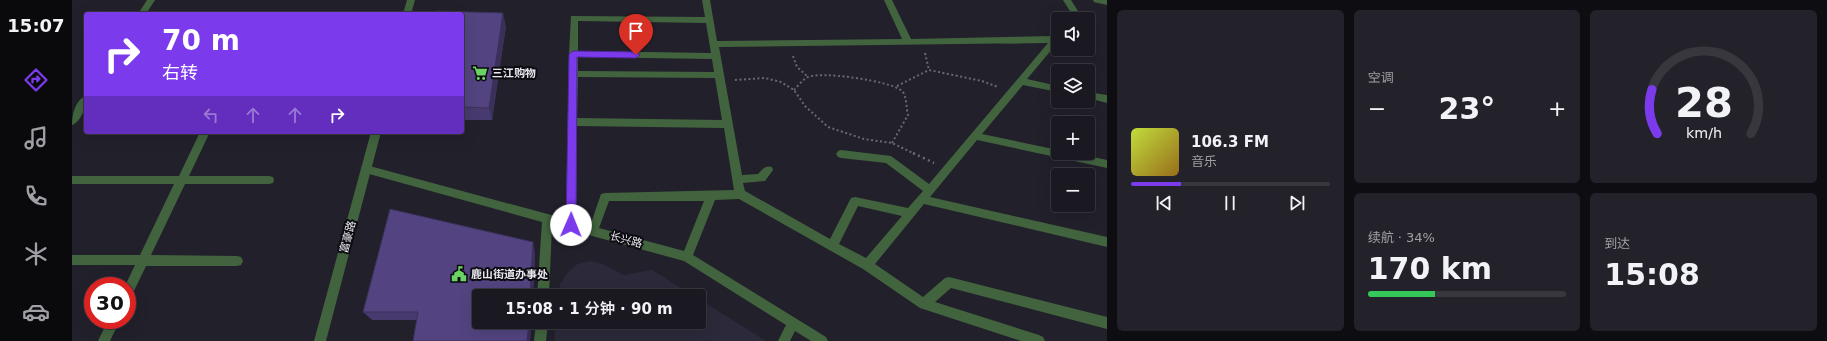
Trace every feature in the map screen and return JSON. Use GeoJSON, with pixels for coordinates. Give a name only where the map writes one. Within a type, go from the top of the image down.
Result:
{"type":"FeatureCollection","features":[{"type":"Feature","properties":{"kind":"street"},"geometry":{"type":"LineString","coordinates":[[143,12],[151,0]]}},
{"type":"Feature","properties":{"kind":"street"},"geometry":{"type":"LineString","coordinates":[[407,12],[410,0]]}},
{"type":"Feature","properties":{"kind":"street"},"geometry":{"type":"LineString","coordinates":[[706,0],[740,194]]}},
{"type":"Feature","properties":{"kind":"street"},"geometry":{"type":"LineString","coordinates":[[888,0],[908,42]]}},
{"type":"Feature","properties":{"kind":"street"},"geometry":{"type":"LineString","coordinates":[[1066,0],[1075,12]]}},
{"type":"Feature","properties":{"kind":"street"},"geometry":{"type":"LineString","coordinates":[[1097,0],[1107,2]]}},
{"type":"Feature","properties":{"kind":"street"},"geometry":{"type":"LineString","coordinates":[[571,225],[574,18],[710,20]]}},
{"type":"Feature","properties":{"kind":"street"},"geometry":{"type":"LineString","coordinates":[[714,44],[1051,40]]}},
{"type":"Feature","properties":{"kind":"street"},"geometry":{"type":"LineString","coordinates":[[867,265],[1051,46]]}},
{"type":"Feature","properties":{"kind":"street"},"geometry":{"type":"LineString","coordinates":[[573,54],[716,56]]}},
{"type":"Feature","properties":{"kind":"street"},"geometry":{"type":"LineString","coordinates":[[573,74],[720,78]]}},
{"type":"Feature","properties":{"kind":"street"},"geometry":{"type":"LineString","coordinates":[[1020,81],[1051,88]]}},
{"type":"Feature","properties":{"kind":"street"},"geometry":{"type":"LineString","coordinates":[[1095,96],[1107,99]]}},
{"type":"Feature","properties":{"kind":"street"},"geometry":{"type":"LineString","coordinates":[[72,121],[84,103]]}},
{"type":"Feature","properties":{"kind":"street"},"geometry":{"type":"LineString","coordinates":[[572,122],[728,124]]}},
{"type":"Feature","properties":{"kind":"street"},"geometry":{"type":"LineString","coordinates":[[135,277],[204,134]]}},
{"type":"Feature","properties":{"kind":"street","name":"富豪路"},"geometry":{"type":"LineString","coordinates":[[320,341],[375,134]]}},
{"type":"Feature","properties":{"kind":"street"},"geometry":{"type":"LineString","coordinates":[[975,136],[1107,164]]}},
{"type":"Feature","properties":{"kind":"street"},"geometry":{"type":"LineString","coordinates":[[841,154],[888,159],[930,190]]}},
{"type":"Feature","properties":{"kind":"street","name":"长兴路"},"geometry":{"type":"LineString","coordinates":[[366,169],[687,257],[822,341]]}},
{"type":"Feature","properties":{"kind":"street"},"geometry":{"type":"LineString","coordinates":[[737,179],[761,178],[768,170]]}},
{"type":"Feature","properties":{"kind":"street"},"geometry":{"type":"LineString","coordinates":[[72,180],[269,180]]}},
{"type":"Feature","properties":{"kind":"street"},"geometry":{"type":"LineString","coordinates":[[592,231],[605,197],[711,196],[740,194],[867,265],[924,304],[1039,341]]}},
{"type":"Feature","properties":{"kind":"street"},"geometry":{"type":"LineString","coordinates":[[687,257],[711,196]]}},
{"type":"Feature","properties":{"kind":"street"},"geometry":{"type":"LineString","coordinates":[[922,199],[1107,242]]}},
{"type":"Feature","properties":{"kind":"street"},"geometry":{"type":"LineString","coordinates":[[832,246],[856,201],[910,213]]}},
{"type":"Feature","properties":{"kind":"street"},"geometry":{"type":"LineString","coordinates":[[543,289],[547,219]]}},
{"type":"Feature","properties":{"kind":"street"},"geometry":{"type":"LineString","coordinates":[[72,260],[237,260]]}},
{"type":"Feature","properties":{"kind":"street"},"geometry":{"type":"LineString","coordinates":[[924,304],[948,282],[1107,323]]}},
{"type":"Feature","properties":{"kind":"street"},"geometry":{"type":"LineString","coordinates":[[784,341],[793,323]]}},
{"type":"Feature","properties":{"kind":"street"},"geometry":{"type":"LineString","coordinates":[[104,341],[110,329]]}},
{"type":"Feature","properties":{"kind":"street"},"geometry":{"type":"LineString","coordinates":[[540,341],[541,329]]}},
{"type":"Feature","properties":{"kind":"path"},"geometry":{"type":"LineString","coordinates":[[789,43],[797,67],[808,77]]}},
{"type":"Feature","properties":{"kind":"path"},"geometry":{"type":"LineString","coordinates":[[896,86],[929,70],[982,81],[1011,92]]}},
{"type":"Feature","properties":{"kind":"path"},"geometry":{"type":"LineString","coordinates":[[794,90],[808,77],[826,76],[856,78],[896,86],[902,92],[908,115],[892,144]]}},
{"type":"Feature","properties":{"kind":"path"},"geometry":{"type":"LineString","coordinates":[[720,78],[765,78],[781,82],[794,90],[805,106],[828,126],[864,139],[892,144],[947,170]]}},
{"type":"Feature","properties":{"kind":"shaded area"},"geometry":{"type":"Polygon","coordinates":[[[590,261],[602,264],[624,275],[652,270],[683,289],[559,289],[560,284],[569,271],[578,264],[590,261]]]}},
{"type":"Feature","properties":{"kind":"shaded area"},"geometry":{"type":"Polygon","coordinates":[[[706,303],[766,341],[555,341],[554,329],[706,329],[706,303]]]}},
{"type":"Feature","properties":{"kind":"building","name":"三江购物"},"geometry":{"type":"Polygon","coordinates":[[[437,11],[503,13],[489,108],[464,107],[464,12],[437,11]]]}},
{"type":"Feature","properties":{"kind":"building","name":"鹿山街道办事处"},"geometry":{"type":"Polygon","coordinates":[[[390,209],[533,242],[530,289],[472,289],[472,329],[528,329],[527,341],[413,341],[418,312],[363,312],[390,209]]]}},
{"type":"Feature","properties":{"kind":"place","name":"三江购物"},"geometry":{"type":"Point","coordinates":[480,73]}},
{"type":"Feature","properties":{"kind":"place","name":"鹿山街道办事处"},"geometry":{"type":"Point","coordinates":[459,274]}},
{"type":"Feature","properties":{"kind":"route"},"geometry":{"type":"LineString","coordinates":[[571,225],[573,54],[636,55]]}}]}
